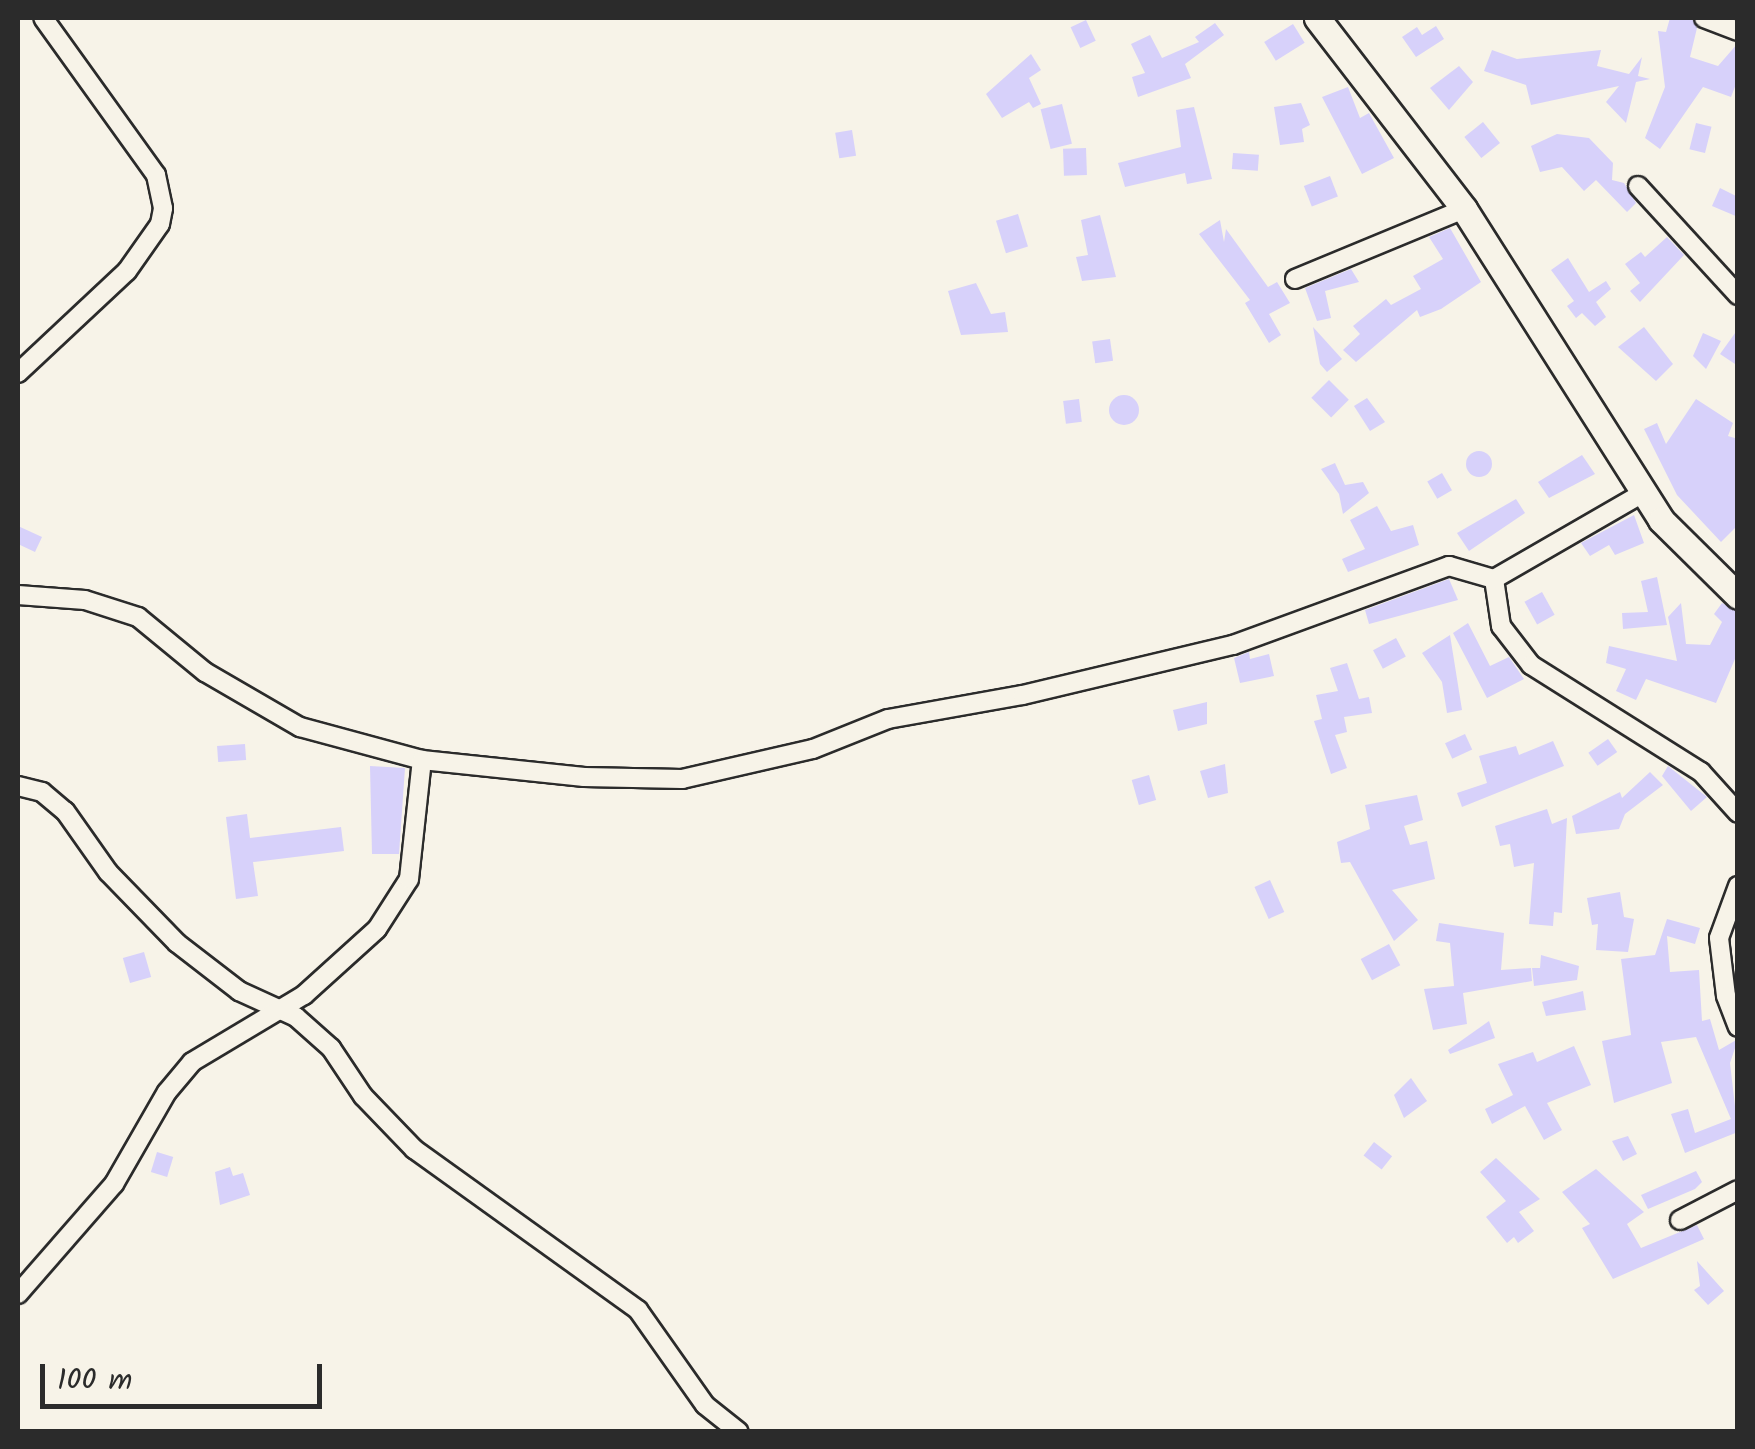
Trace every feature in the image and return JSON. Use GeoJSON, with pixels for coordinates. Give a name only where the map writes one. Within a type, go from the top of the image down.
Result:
{"type":"FeatureCollection","features":[{"type":"Feature","properties":{"kind":"street"},"geometry":{"type":"LineString","coordinates":[[18,373],[126,271],[160,224],[163,208],[156,175],[42,18]]}},
{"type":"Feature","properties":{"kind":"street"},"geometry":{"type":"LineString","coordinates":[[1317,18],[1464,209],[1643,493],[1685,547],[1738,596]]}},
{"type":"Feature","properties":{"kind":"street"},"geometry":{"type":"LineString","coordinates":[[1704,18],[1738,32]]}},
{"type":"Feature","properties":{"kind":"street"},"geometry":{"type":"LineString","coordinates":[[1638,186],[1738,295]]}},
{"type":"Feature","properties":{"kind":"street"},"geometry":{"type":"LineString","coordinates":[[1295,279],[1464,209]]}},
{"type":"Feature","properties":{"kind":"street"},"geometry":{"type":"LineString","coordinates":[[18,595],[112,606],[138,617],[270,714],[422,760],[584,777],[717,774],[813,748],[888,719],[1233,645],[1449,566],[1494,578],[1643,493]]}},
{"type":"Feature","properties":{"kind":"street"},"geometry":{"type":"LineString","coordinates":[[1494,578],[1501,626],[1530,665],[1701,772],[1738,813]]}},
{"type":"Feature","properties":{"kind":"street"},"geometry":{"type":"LineString","coordinates":[[18,1294],[114,1184],[167,1092],[192,1062],[343,967],[400,896],[412,860],[422,760]]}},
{"type":"Feature","properties":{"kind":"street"},"geometry":{"type":"LineString","coordinates":[[18,786],[42,792],[64,811],[108,872],[178,943],[276,1010],[296,1018],[331,1048],[363,1096],[414,1149],[638,1310],[704,1405],[739,1432]]}},
{"type":"Feature","properties":{"kind":"street"},"geometry":{"type":"LineString","coordinates":[[1738,886],[1719,938],[1726,996],[1738,1026]]}},
{"type":"Feature","properties":{"kind":"street"},"geometry":{"type":"LineString","coordinates":[[1680,1220],[1738,1190]]}},
{"type":"Feature","properties":{"kind":"building"},"geometry":{"type":"Polygon","coordinates":[[[1670,18],[1692,18],[1697,28],[1690,57],[1718,66],[1738,43],[1738,79],[1731,97],[1703,87],[1660,149],[1645,138],[1665,87],[1658,31],[1666,32],[1670,18]]]}},
{"type":"Feature","properties":{"kind":"building"},"geometry":{"type":"Polygon","coordinates":[[[1086,20],[1096,41],[1080,48],[1071,27],[1086,20]]]}},
{"type":"Feature","properties":{"kind":"building"},"geometry":{"type":"Polygon","coordinates":[[[1215,23],[1224,35],[1185,64],[1191,78],[1138,97],[1132,77],[1145,73],[1131,44],[1150,35],[1162,58],[1199,42],[1195,37],[1215,23]]]}},
{"type":"Feature","properties":{"kind":"building"},"geometry":{"type":"Polygon","coordinates":[[[1293,24],[1305,43],[1276,61],[1264,42],[1293,24]]]}},
{"type":"Feature","properties":{"kind":"building"},"geometry":{"type":"Polygon","coordinates":[[[1436,26],[1444,39],[1416,57],[1402,37],[1417,27],[1422,35],[1436,26]]]}},
{"type":"Feature","properties":{"kind":"building"},"geometry":{"type":"Polygon","coordinates":[[[1492,50],[1517,59],[1601,50],[1597,66],[1629,74],[1642,57],[1638,76],[1650,79],[1636,82],[1626,123],[1606,102],[1619,86],[1531,105],[1526,85],[1484,71],[1492,50]]]}},
{"type":"Feature","properties":{"kind":"building"},"geometry":{"type":"Polygon","coordinates":[[[1031,54],[1041,70],[1029,78],[1041,104],[1033,108],[1029,102],[1002,118],[986,94],[1031,54]]]}},
{"type":"Feature","properties":{"kind":"building"},"geometry":{"type":"Polygon","coordinates":[[[1459,66],[1473,82],[1449,110],[1430,88],[1459,66]]]}},
{"type":"Feature","properties":{"kind":"building"},"geometry":{"type":"Polygon","coordinates":[[[1348,87],[1360,118],[1369,113],[1394,158],[1362,174],[1322,97],[1348,87]]]}},
{"type":"Feature","properties":{"kind":"building"},"geometry":{"type":"Polygon","coordinates":[[[1301,103],[1310,125],[1302,129],[1304,142],[1280,145],[1274,107],[1301,103]]]}},
{"type":"Feature","properties":{"kind":"building"},"geometry":{"type":"Polygon","coordinates":[[[1062,104],[1072,144],[1051,149],[1041,109],[1062,104]]]}},
{"type":"Feature","properties":{"kind":"building"},"geometry":{"type":"Polygon","coordinates":[[[1194,107],[1212,179],[1187,184],[1185,173],[1125,187],[1118,163],[1181,147],[1176,110],[1194,107]]]}},
{"type":"Feature","properties":{"kind":"building"},"geometry":{"type":"Polygon","coordinates":[[[1483,122],[1500,143],[1481,158],[1464,137],[1483,122]]]}},
{"type":"Feature","properties":{"kind":"building"},"geometry":{"type":"Polygon","coordinates":[[[1696,123],[1712,127],[1705,153],[1689,149],[1696,123]]]}},
{"type":"Feature","properties":{"kind":"building"},"geometry":{"type":"Polygon","coordinates":[[[852,130],[856,156],[839,158],[835,133],[852,130]]]}},
{"type":"Feature","properties":{"kind":"building"},"geometry":{"type":"Polygon","coordinates":[[[1557,134],[1589,138],[1613,163],[1612,180],[1624,183],[1636,203],[1627,212],[1596,180],[1584,191],[1562,167],[1540,172],[1531,146],[1557,134]]]}},
{"type":"Feature","properties":{"kind":"building"},"geometry":{"type":"Polygon","coordinates":[[[1086,148],[1087,175],[1064,176],[1063,149],[1086,148]]]}},
{"type":"Feature","properties":{"kind":"building"},"geometry":{"type":"Polygon","coordinates":[[[1233,153],[1259,155],[1258,171],[1232,169],[1233,153]]]}},
{"type":"Feature","properties":{"kind":"building"},"geometry":{"type":"Polygon","coordinates":[[[1330,176],[1338,197],[1312,207],[1304,186],[1330,176]]]}},
{"type":"Feature","properties":{"kind":"building"},"geometry":{"type":"Polygon","coordinates":[[[1720,188],[1738,197],[1738,217],[1712,206],[1720,188]]]}},
{"type":"Feature","properties":{"kind":"building"},"geometry":{"type":"Polygon","coordinates":[[[1018,214],[1028,247],[1006,253],[996,221],[1018,214]]]}},
{"type":"Feature","properties":{"kind":"building"},"geometry":{"type":"Polygon","coordinates":[[[1100,215],[1116,277],[1082,281],[1076,257],[1088,255],[1081,220],[1100,215]]]}},
{"type":"Feature","properties":{"kind":"building"},"geometry":{"type":"Polygon","coordinates":[[[1220,220],[1224,242],[1226,229],[1268,287],[1277,282],[1290,303],[1269,314],[1281,335],[1269,343],[1245,303],[1250,300],[1199,234],[1220,220]]]}},
{"type":"Feature","properties":{"kind":"building"},"geometry":{"type":"Polygon","coordinates":[[[1450,228],[1481,282],[1441,309],[1420,317],[1417,310],[1356,362],[1343,350],[1360,334],[1353,326],[1386,299],[1391,305],[1421,289],[1413,276],[1443,259],[1429,237],[1450,228]]]}},
{"type":"Feature","properties":{"kind":"building"},"geometry":{"type":"Polygon","coordinates":[[[1667,237],[1684,255],[1640,302],[1630,291],[1640,283],[1625,264],[1641,252],[1645,257],[1667,237]]]}},
{"type":"Feature","properties":{"kind":"building"},"geometry":{"type":"Polygon","coordinates":[[[1568,258],[1589,292],[1606,281],[1611,289],[1596,302],[1606,317],[1595,326],[1582,313],[1576,318],[1567,306],[1574,301],[1551,270],[1568,258]]]}},
{"type":"Feature","properties":{"kind":"building"},"geometry":{"type":"Polygon","coordinates":[[[1351,269],[1359,282],[1325,291],[1331,318],[1317,321],[1305,288],[1351,269]]]}},
{"type":"Feature","properties":{"kind":"building"},"geometry":{"type":"Polygon","coordinates":[[[976,283],[991,314],[1005,312],[1008,332],[961,335],[948,291],[976,283]]]}},
{"type":"Feature","properties":{"kind":"building"},"geometry":{"type":"Polygon","coordinates":[[[1313,327],[1342,359],[1327,372],[1320,364],[1313,327]]]}},
{"type":"Feature","properties":{"kind":"building"},"geometry":{"type":"Polygon","coordinates":[[[1644,327],[1673,364],[1656,381],[1618,347],[1644,327]]]}},
{"type":"Feature","properties":{"kind":"building"},"geometry":{"type":"Polygon","coordinates":[[[1738,329],[1738,366],[1720,354],[1738,329]]]}},
{"type":"Feature","properties":{"kind":"building"},"geometry":{"type":"Polygon","coordinates":[[[1703,333],[1721,341],[1706,369],[1693,356],[1703,333]]]}},
{"type":"Feature","properties":{"kind":"building"},"geometry":{"type":"Polygon","coordinates":[[[1110,339],[1113,361],[1095,363],[1092,342],[1110,339]]]}},
{"type":"Feature","properties":{"kind":"building"},"geometry":{"type":"Polygon","coordinates":[[[1329,380],[1349,400],[1331,417],[1311,398],[1329,380]]]}},
{"type":"Feature","properties":{"kind":"building"},"geometry":{"type":"Polygon","coordinates":[[[1124,395],[1134,400],[1139,410],[1134,420],[1124,425],[1114,420],[1109,410],[1114,400],[1124,395]]]}},
{"type":"Feature","properties":{"kind":"building"},"geometry":{"type":"Polygon","coordinates":[[[1367,398],[1385,422],[1370,431],[1354,406],[1367,398]]]}},
{"type":"Feature","properties":{"kind":"building"},"geometry":{"type":"Polygon","coordinates":[[[1079,399],[1082,422],[1066,424],[1063,401],[1079,399]]]}},
{"type":"Feature","properties":{"kind":"building"},"geometry":{"type":"Polygon","coordinates":[[[1696,399],[1733,423],[1728,436],[1738,439],[1738,525],[1721,542],[1677,495],[1644,429],[1657,423],[1666,444],[1696,399]]]}},
{"type":"Feature","properties":{"kind":"building"},"geometry":{"type":"Polygon","coordinates":[[[1479,451],[1488,455],[1492,464],[1488,473],[1479,477],[1470,473],[1466,464],[1470,455],[1479,451]]]}},
{"type":"Feature","properties":{"kind":"building"},"geometry":{"type":"Polygon","coordinates":[[[1582,455],[1595,474],[1549,498],[1538,482],[1582,455]]]}},
{"type":"Feature","properties":{"kind":"building"},"geometry":{"type":"Polygon","coordinates":[[[1335,463],[1345,485],[1363,482],[1369,493],[1343,514],[1339,494],[1321,469],[1335,463]]]}},
{"type":"Feature","properties":{"kind":"building"},"geometry":{"type":"Polygon","coordinates":[[[1442,473],[1452,490],[1437,499],[1427,482],[1442,473]]]}},
{"type":"Feature","properties":{"kind":"building"},"geometry":{"type":"Polygon","coordinates":[[[1516,499],[1525,513],[1469,551],[1457,533],[1516,499]]]}},
{"type":"Feature","properties":{"kind":"building"},"geometry":{"type":"Polygon","coordinates":[[[1377,506],[1391,531],[1413,525],[1419,545],[1348,572],[1342,559],[1365,549],[1350,520],[1377,506]]]}},
{"type":"Feature","properties":{"kind":"building"},"geometry":{"type":"Polygon","coordinates":[[[1634,515],[1644,543],[1615,555],[1609,545],[1590,556],[1581,543],[1634,515]]]}},
{"type":"Feature","properties":{"kind":"building"},"geometry":{"type":"Polygon","coordinates":[[[18,526],[42,537],[35,552],[18,544],[18,526]]]}},
{"type":"Feature","properties":{"kind":"building"},"geometry":{"type":"Polygon","coordinates":[[[1657,577],[1667,625],[1623,629],[1622,613],[1648,612],[1641,581],[1657,577]]]}},
{"type":"Feature","properties":{"kind":"building"},"geometry":{"type":"Polygon","coordinates":[[[1449,579],[1458,600],[1369,624],[1365,610],[1449,579]]]}},
{"type":"Feature","properties":{"kind":"building"},"geometry":{"type":"Polygon","coordinates":[[[1542,592],[1555,615],[1537,624],[1525,602],[1542,592]]]}},
{"type":"Feature","properties":{"kind":"building"},"geometry":{"type":"Polygon","coordinates":[[[1681,603],[1686,644],[1710,645],[1722,622],[1714,614],[1722,603],[1738,612],[1738,652],[1716,703],[1646,679],[1636,700],[1616,691],[1626,669],[1606,663],[1609,646],[1677,661],[1668,617],[1681,603]]]}},
{"type":"Feature","properties":{"kind":"building"},"geometry":{"type":"Polygon","coordinates":[[[1468,623],[1490,666],[1509,657],[1524,679],[1487,698],[1453,633],[1468,623]]]}},
{"type":"Feature","properties":{"kind":"building"},"geometry":{"type":"Polygon","coordinates":[[[1450,635],[1462,710],[1447,713],[1442,682],[1422,653],[1450,635]]]}},
{"type":"Feature","properties":{"kind":"building"},"geometry":{"type":"Polygon","coordinates":[[[1396,638],[1406,657],[1383,669],[1373,650],[1396,638]]]}},
{"type":"Feature","properties":{"kind":"building"},"geometry":{"type":"Polygon","coordinates":[[[1249,652],[1250,659],[1269,654],[1274,676],[1240,683],[1234,658],[1249,652]]]}},
{"type":"Feature","properties":{"kind":"building"},"geometry":{"type":"Polygon","coordinates":[[[1347,663],[1359,699],[1369,697],[1372,713],[1344,717],[1347,732],[1335,735],[1347,768],[1331,774],[1314,721],[1322,719],[1316,695],[1338,691],[1330,668],[1347,663]]]}},
{"type":"Feature","properties":{"kind":"building"},"geometry":{"type":"Polygon","coordinates":[[[1207,702],[1207,724],[1178,731],[1173,710],[1207,702]]]}},
{"type":"Feature","properties":{"kind":"building"},"geometry":{"type":"Polygon","coordinates":[[[1465,734],[1472,749],[1452,759],[1445,743],[1465,734]]]}},
{"type":"Feature","properties":{"kind":"building"},"geometry":{"type":"Polygon","coordinates":[[[1608,739],[1617,752],[1598,766],[1588,753],[1608,739]]]}},
{"type":"Feature","properties":{"kind":"building"},"geometry":{"type":"Polygon","coordinates":[[[1553,741],[1564,766],[1462,807],[1457,793],[1487,783],[1479,756],[1516,746],[1519,755],[1553,741]]]}},
{"type":"Feature","properties":{"kind":"building"},"geometry":{"type":"Polygon","coordinates":[[[245,744],[246,760],[218,762],[217,746],[245,744]]]}},
{"type":"Feature","properties":{"kind":"building"},"geometry":{"type":"Polygon","coordinates":[[[1225,764],[1228,793],[1208,798],[1200,771],[1225,764]]]}},
{"type":"Feature","properties":{"kind":"building"},"geometry":{"type":"Polygon","coordinates":[[[370,766],[405,768],[399,854],[372,854],[370,766]]]}},
{"type":"Feature","properties":{"kind":"building"},"geometry":{"type":"Polygon","coordinates":[[[1668,766],[1707,797],[1691,811],[1662,776],[1668,766]]]}},
{"type":"Feature","properties":{"kind":"building"},"geometry":{"type":"Polygon","coordinates":[[[1650,772],[1663,785],[1625,814],[1619,829],[1576,834],[1572,816],[1620,792],[1622,798],[1650,772]]]}},
{"type":"Feature","properties":{"kind":"building"},"geometry":{"type":"Polygon","coordinates":[[[1149,775],[1156,800],[1139,805],[1132,780],[1149,775]]]}},
{"type":"Feature","properties":{"kind":"building"},"geometry":{"type":"Polygon","coordinates":[[[1417,795],[1423,820],[1404,826],[1410,845],[1427,841],[1435,879],[1392,890],[1418,920],[1394,941],[1350,862],[1341,863],[1337,842],[1370,829],[1365,805],[1417,795]]]}},
{"type":"Feature","properties":{"kind":"building"},"geometry":{"type":"Polygon","coordinates":[[[1547,809],[1552,824],[1567,818],[1562,913],[1554,912],[1553,926],[1529,924],[1534,863],[1514,867],[1510,844],[1500,846],[1495,826],[1547,809]]]}},
{"type":"Feature","properties":{"kind":"building"},"geometry":{"type":"Polygon","coordinates":[[[247,814],[250,838],[341,827],[344,851],[253,862],[258,896],[236,899],[226,817],[247,814]]]}},
{"type":"Feature","properties":{"kind":"building"},"geometry":{"type":"Polygon","coordinates":[[[1270,880],[1284,912],[1269,919],[1254,887],[1270,880]]]}},
{"type":"Feature","properties":{"kind":"building"},"geometry":{"type":"Polygon","coordinates":[[[1620,892],[1624,917],[1634,919],[1628,952],[1596,950],[1598,924],[1592,925],[1587,898],[1620,892]]]}},
{"type":"Feature","properties":{"kind":"building"},"geometry":{"type":"Polygon","coordinates":[[[1667,919],[1700,928],[1695,944],[1667,936],[1670,972],[1699,970],[1702,1021],[1710,1019],[1719,1050],[1738,1039],[1730,1063],[1738,1132],[1685,1153],[1671,1114],[1688,1109],[1695,1133],[1731,1119],[1696,1037],[1661,1042],[1672,1083],[1614,1103],[1602,1041],[1631,1035],[1621,959],[1655,955],[1667,919]]]}},
{"type":"Feature","properties":{"kind":"building"},"geometry":{"type":"Polygon","coordinates":[[[1439,923],[1504,933],[1501,970],[1531,968],[1532,981],[1463,993],[1467,1024],[1433,1030],[1424,989],[1454,986],[1450,943],[1436,941],[1439,923]]]}},
{"type":"Feature","properties":{"kind":"building"},"geometry":{"type":"Polygon","coordinates":[[[1389,944],[1400,965],[1372,980],[1361,959],[1389,944]]]}},
{"type":"Feature","properties":{"kind":"building"},"geometry":{"type":"Polygon","coordinates":[[[144,952],[151,977],[130,983],[123,958],[144,952]]]}},
{"type":"Feature","properties":{"kind":"building"},"geometry":{"type":"Polygon","coordinates":[[[1541,955],[1579,966],[1577,980],[1534,986],[1532,968],[1540,968],[1541,955]]]}},
{"type":"Feature","properties":{"kind":"building"},"geometry":{"type":"Polygon","coordinates":[[[1583,991],[1586,1010],[1546,1016],[1542,1002],[1583,991]]]}},
{"type":"Feature","properties":{"kind":"building"},"geometry":{"type":"Polygon","coordinates":[[[1489,1021],[1495,1038],[1450,1054],[1448,1050],[1489,1021]]]}},
{"type":"Feature","properties":{"kind":"building"},"geometry":{"type":"Polygon","coordinates":[[[1574,1046],[1591,1085],[1547,1103],[1562,1130],[1544,1140],[1525,1106],[1492,1124],[1485,1109],[1513,1095],[1498,1064],[1533,1052],[1537,1062],[1574,1046]]]}},
{"type":"Feature","properties":{"kind":"building"},"geometry":{"type":"Polygon","coordinates":[[[1411,1078],[1427,1101],[1404,1118],[1394,1095],[1411,1078]]]}},
{"type":"Feature","properties":{"kind":"building"},"geometry":{"type":"Polygon","coordinates":[[[1628,1136],[1637,1154],[1623,1161],[1612,1141],[1628,1136]]]}},
{"type":"Feature","properties":{"kind":"building"},"geometry":{"type":"Polygon","coordinates":[[[1374,1142],[1392,1156],[1382,1170],[1364,1155],[1374,1142]]]}},
{"type":"Feature","properties":{"kind":"building"},"geometry":{"type":"Polygon","coordinates":[[[157,1152],[173,1157],[167,1177],[151,1172],[157,1152]]]}},
{"type":"Feature","properties":{"kind":"building"},"geometry":{"type":"Polygon","coordinates":[[[1496,1158],[1540,1199],[1519,1212],[1534,1231],[1518,1243],[1514,1237],[1507,1243],[1486,1217],[1506,1201],[1480,1172],[1496,1158]]]}},
{"type":"Feature","properties":{"kind":"building"},"geometry":{"type":"Polygon","coordinates":[[[230,1167],[233,1176],[243,1173],[250,1195],[220,1205],[215,1172],[230,1167]]]}},
{"type":"Feature","properties":{"kind":"building"},"geometry":{"type":"Polygon","coordinates":[[[1596,1169],[1644,1212],[1627,1224],[1641,1248],[1697,1225],[1704,1239],[1613,1279],[1582,1228],[1590,1224],[1562,1192],[1596,1169]]]}},
{"type":"Feature","properties":{"kind":"building"},"geometry":{"type":"Polygon","coordinates":[[[1696,1171],[1702,1182],[1695,1189],[1648,1209],[1641,1195],[1696,1171]]]}},
{"type":"Feature","properties":{"kind":"building"},"geometry":{"type":"Polygon","coordinates":[[[1697,1261],[1724,1291],[1708,1305],[1694,1290],[1700,1286],[1697,1261]]]}}]}
